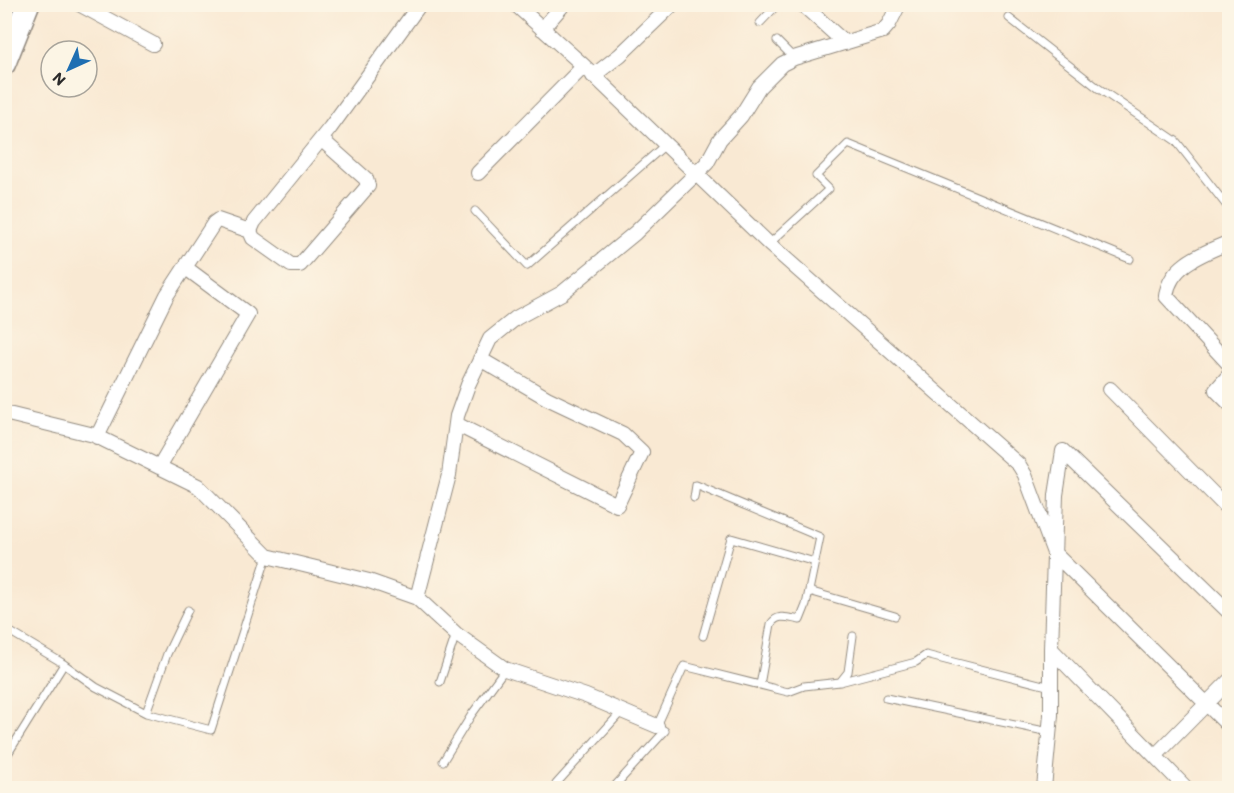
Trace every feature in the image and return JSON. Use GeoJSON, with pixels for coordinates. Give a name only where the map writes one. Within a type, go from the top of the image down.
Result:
{"type":"FeatureCollection","features":[{"type":"Feature","properties":{"kind":"highway"},"geometry":{"type":"LineString","coordinates":[[4,64],[28,4]]}},
{"type":"Feature","properties":{"kind":"street"},"geometry":{"type":"LineString","coordinates":[[79,4],[153,44]]}},
{"type":"Feature","properties":{"kind":"street"},"geometry":{"type":"LineString","coordinates":[[321,139],[366,179],[368,186],[300,265],[291,265],[253,238],[250,231],[254,222],[321,139],[420,4]]}},
{"type":"Feature","properties":{"kind":"street"},"geometry":{"type":"LineString","coordinates":[[515,4],[589,71],[769,244],[1019,465],[1025,475],[1054,553],[1230,727]]}},
{"type":"Feature","properties":{"kind":"street"},"geometry":{"type":"LineString","coordinates":[[542,28],[564,4]]}},
{"type":"Feature","properties":{"kind":"street"},"geometry":{"type":"LineString","coordinates":[[478,173],[589,71],[620,56],[673,4]]}},
{"type":"Feature","properties":{"kind":"street"},"geometry":{"type":"LineString","coordinates":[[802,4],[845,43]]}},
{"type":"Feature","properties":{"kind":"street"},"geometry":{"type":"LineString","coordinates":[[417,598],[449,475],[456,424],[468,385],[490,339],[516,318],[562,293],[635,233],[707,163],[720,139],[735,123],[764,82],[782,64],[794,58],[883,31],[899,4]]}},
{"type":"Feature","properties":{"kind":"street"},"geometry":{"type":"LineString","coordinates":[[97,437],[167,295],[214,223],[218,220],[250,231]]}},
{"type":"Feature","properties":{"kind":"street"},"geometry":{"type":"LineString","coordinates":[[1230,242],[1191,258],[1167,284],[1166,296],[1230,365]]}},
{"type":"Feature","properties":{"kind":"street"},"geometry":{"type":"LineString","coordinates":[[159,467],[248,314],[186,268]]}},
{"type":"Feature","properties":{"kind":"street"},"geometry":{"type":"LineString","coordinates":[[456,424],[617,505],[642,452],[623,434],[547,398],[480,359]]}},
{"type":"Feature","properties":{"kind":"street"},"geometry":{"type":"LineString","coordinates":[[1230,374],[1216,390],[1230,404]]}},
{"type":"Feature","properties":{"kind":"street"},"geometry":{"type":"LineString","coordinates":[[1110,389],[1230,511]]}},
{"type":"Feature","properties":{"kind":"street"},"geometry":{"type":"LineString","coordinates":[[4,413],[97,437],[198,486],[267,556],[369,581],[417,598],[456,634],[505,669],[586,696],[657,726]]}},
{"type":"Feature","properties":{"kind":"street"},"geometry":{"type":"LineString","coordinates":[[1044,789],[1051,687],[1056,495],[1063,451],[1230,613]]}},
{"type":"Feature","properties":{"kind":"street"},"geometry":{"type":"LineString","coordinates":[[1051,649],[1186,789]]}},
{"type":"Feature","properties":{"kind":"street"},"geometry":{"type":"LineString","coordinates":[[1155,756],[1230,680]]}},
{"type":"Feature","properties":{"kind":"lane"},"geometry":{"type":"LineString","coordinates":[[760,23],[778,4]]}},
{"type":"Feature","properties":{"kind":"lane"},"geometry":{"type":"LineString","coordinates":[[1009,18],[1098,88],[1176,141],[1230,210]]}},
{"type":"Feature","properties":{"kind":"lane"},"geometry":{"type":"LineString","coordinates":[[777,41],[794,58]]}},
{"type":"Feature","properties":{"kind":"lane"},"geometry":{"type":"LineString","coordinates":[[769,244],[829,189],[816,176],[848,144],[1130,259]]}},
{"type":"Feature","properties":{"kind":"lane"},"geometry":{"type":"LineString","coordinates":[[475,211],[527,266],[665,145]]}},
{"type":"Feature","properties":{"kind":"lane"},"geometry":{"type":"LineString","coordinates":[[694,498],[696,485],[820,537],[809,591],[800,621],[779,616],[771,624],[760,685]]}},
{"type":"Feature","properties":{"kind":"lane"},"geometry":{"type":"LineString","coordinates":[[703,636],[731,538],[815,562]]}},
{"type":"Feature","properties":{"kind":"lane"},"geometry":{"type":"LineString","coordinates":[[4,628],[64,664],[96,687],[146,712],[211,730],[267,556]]}},
{"type":"Feature","properties":{"kind":"lane"},"geometry":{"type":"LineString","coordinates":[[809,591],[896,616]]}},
{"type":"Feature","properties":{"kind":"lane"},"geometry":{"type":"LineString","coordinates":[[146,712],[167,654],[188,610]]}},
{"type":"Feature","properties":{"kind":"lane"},"geometry":{"type":"LineString","coordinates":[[440,682],[456,634]]}},
{"type":"Feature","properties":{"kind":"lane"},"geometry":{"type":"LineString","coordinates":[[840,682],[848,672],[854,636]]}},
{"type":"Feature","properties":{"kind":"lane"},"geometry":{"type":"LineString","coordinates":[[613,789],[665,731],[657,726],[684,666],[788,692],[804,686],[840,682],[916,662],[926,655],[1051,687]]}},
{"type":"Feature","properties":{"kind":"lane"},"geometry":{"type":"LineString","coordinates":[[4,760],[64,664]]}},
{"type":"Feature","properties":{"kind":"lane"},"geometry":{"type":"LineString","coordinates":[[443,761],[472,714],[505,669]]}},
{"type":"Feature","properties":{"kind":"lane"},"geometry":{"type":"LineString","coordinates":[[885,698],[1049,732]]}},
{"type":"Feature","properties":{"kind":"lane"},"geometry":{"type":"LineString","coordinates":[[556,784],[622,711]]}}]}
